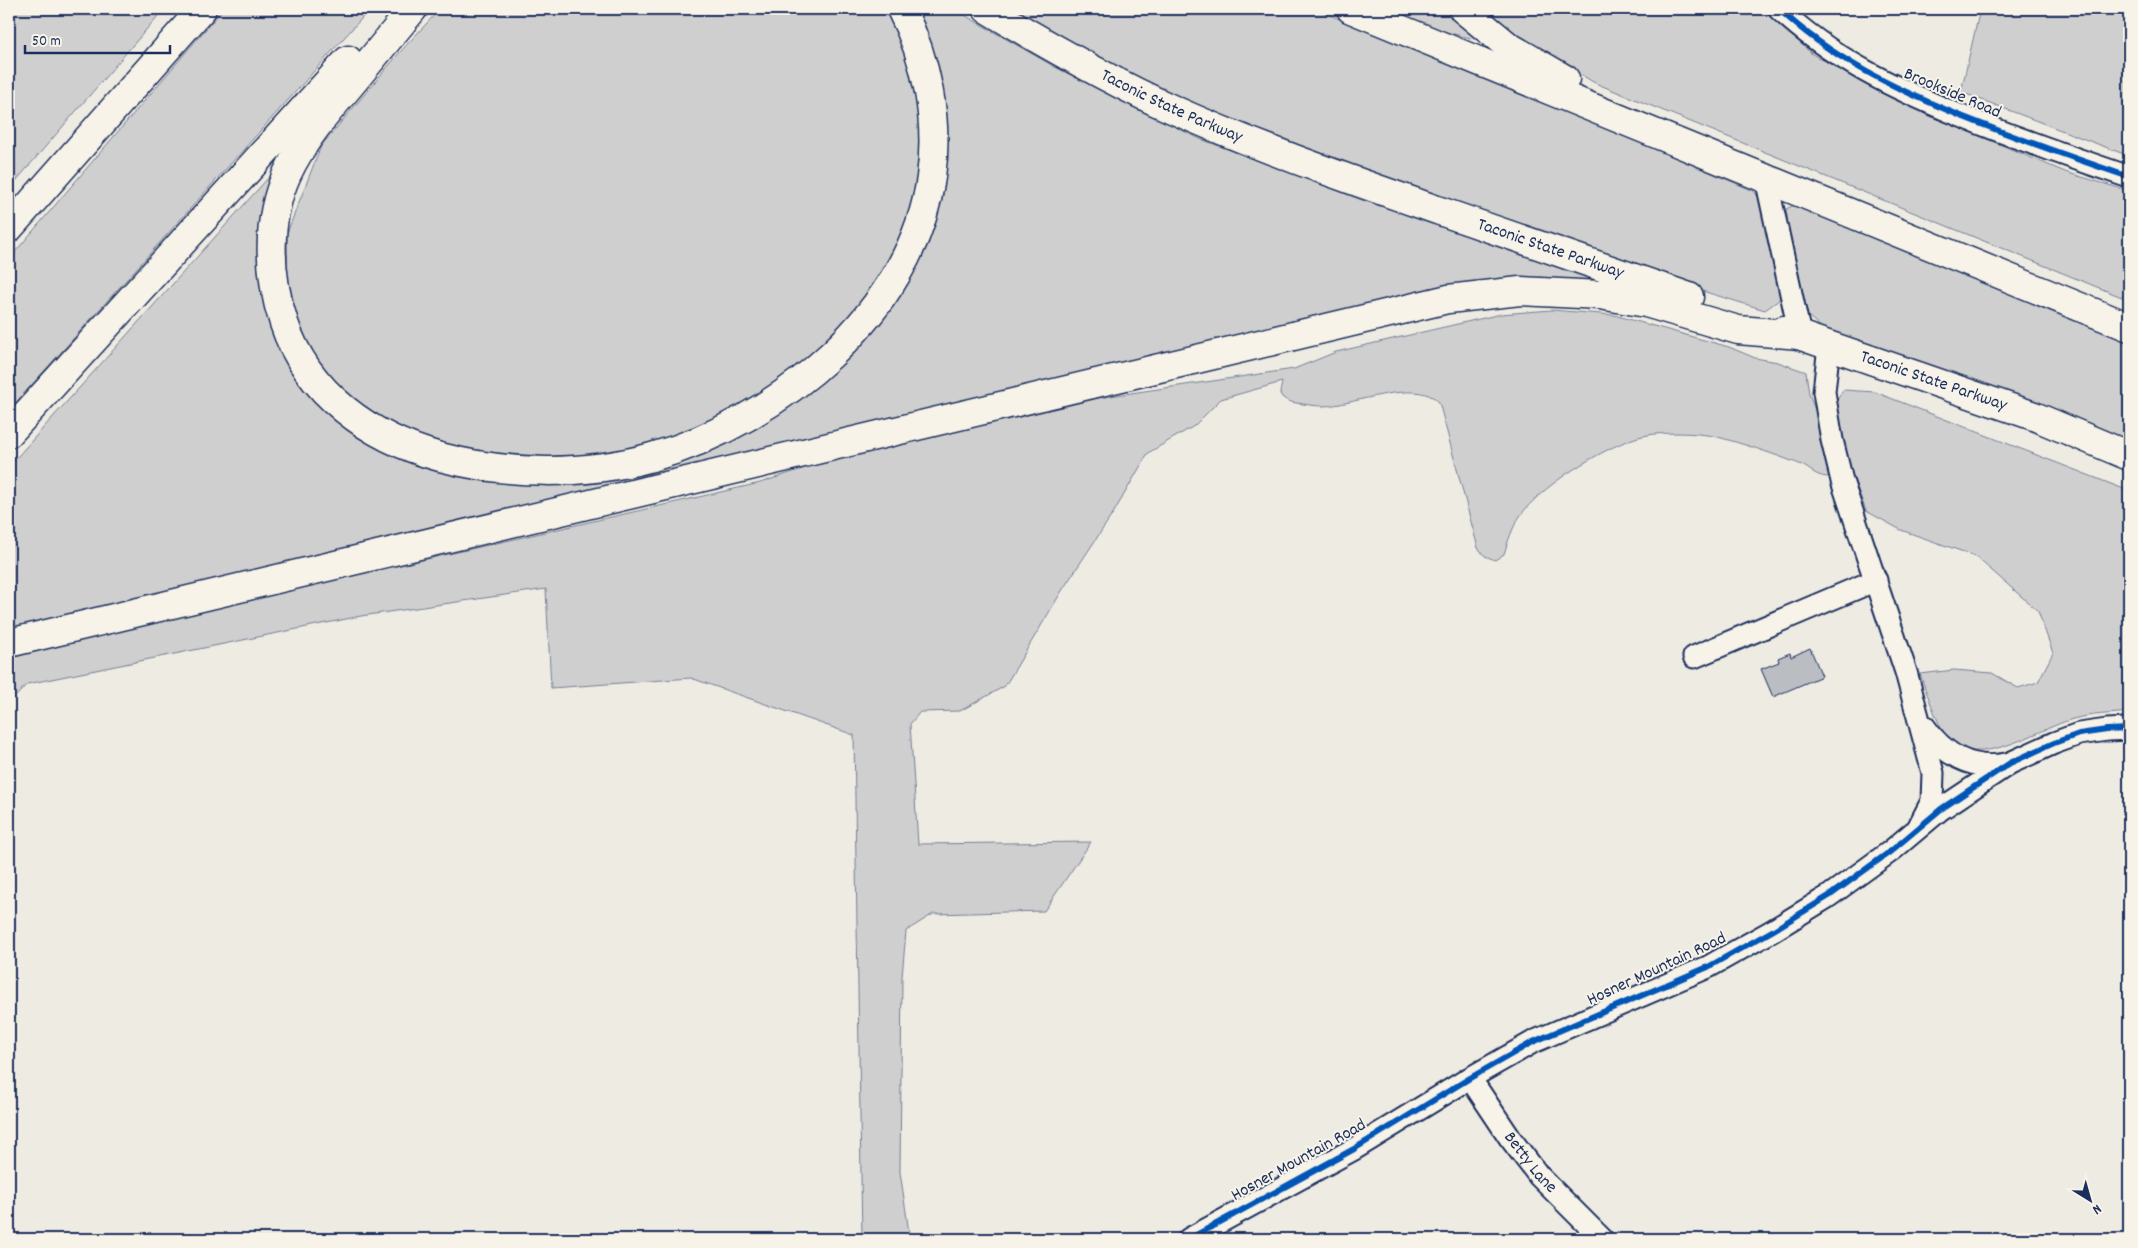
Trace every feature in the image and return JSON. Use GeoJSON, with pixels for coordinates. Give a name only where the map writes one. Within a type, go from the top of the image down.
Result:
{"type":"FeatureCollection","features":[{"type":"Feature","properties":{"kind":"highway"},"geometry":{"type":"LineString","coordinates":[[9,228],[202,9]]}},
{"type":"Feature","properties":{"kind":"highway"},"geometry":{"type":"LineString","coordinates":[[9,433],[395,9]]}},
{"type":"Feature","properties":{"kind":"highway"},"geometry":{"type":"LineString","coordinates":[[412,9],[317,125],[300,150],[286,177],[273,227],[271,254],[273,280],[281,314],[292,344],[319,385],[339,405],[364,424],[391,440],[421,452],[490,467],[565,470],[609,466],[651,457],[692,444],[732,426],[770,404],[801,381],[829,357],[875,304],[896,272],[912,242],[930,180],[934,148],[929,89],[914,38],[901,9]]}},
{"type":"Feature","properties":{"kind":"highway","name":"Taconic State Parkway"},"geometry":{"type":"LineString","coordinates":[[987,9],[1108,78],[1171,108],[1246,140],[1360,183],[2034,416],[2129,456]]}},
{"type":"Feature","properties":{"kind":"highway"},"geometry":{"type":"LineString","coordinates":[[1351,9],[2070,302],[2129,328]]}},
{"type":"Feature","properties":{"kind":"highway"},"geometry":{"type":"LineString","coordinates":[[1463,9],[1508,46],[1547,70],[1677,128],[1766,178]]}},
{"type":"Feature","properties":{"kind":"highway"},"geometry":{"type":"LineString","coordinates":[[9,643],[1448,298],[1520,291],[1600,295],[1646,303],[1738,330],[1800,336]]}},
{"type":"Feature","properties":{"kind":"street","name":"Brookside Road"},"geometry":{"type":"LineString","coordinates":[[1779,9],[1801,29],[1849,63],[1920,99],[2002,132],[2129,177]]}},
{"type":"Feature","properties":{"kind":"street"},"geometry":{"type":"LineString","coordinates":[[1766,178],[1800,336]]}},
{"type":"Feature","properties":{"kind":"street"},"geometry":{"type":"LineString","coordinates":[[2070,302],[2129,312]]}},
{"type":"Feature","properties":{"kind":"street"},"geometry":{"type":"LineString","coordinates":[[1830,345],[1824,375],[1825,406],[1836,460],[1876,580],[1930,754],[1934,787],[1932,801],[1926,815],[1917,828]]}},
{"type":"Feature","properties":{"kind":"street"},"geometry":{"type":"LineString","coordinates":[[1694,657],[1876,580]]}},
{"type":"Feature","properties":{"kind":"street"},"geometry":{"type":"LineString","coordinates":[[1920,719],[1935,740],[1946,751],[1960,759],[1985,766],[2010,763]]}},
{"type":"Feature","properties":{"kind":"street","name":"Hosner Mountain Road"},"geometry":{"type":"LineString","coordinates":[[1189,1239],[1354,1149],[1532,1042],[1708,967],[1772,931],[1829,896],[1890,852],[1917,828],[1965,792],[2010,763],[2079,734],[2129,730]]}},
{"type":"Feature","properties":{"kind":"street","name":"Betty Lane"},"geometry":{"type":"LineString","coordinates":[[1470,1078],[1539,1176],[1602,1239]]}},
{"type":"Feature","properties":{"kind":"shaded area"},"geometry":{"type":"Polygon","coordinates":[[[9,9],[164,9],[9,189],[9,9]]]}},
{"type":"Feature","properties":{"kind":"shaded area"},"geometry":{"type":"Polygon","coordinates":[[[223,9],[370,9],[9,410],[9,259],[223,9]]]}},
{"type":"Feature","properties":{"kind":"shaded area"},"geometry":{"type":"Polygon","coordinates":[[[440,9],[890,9],[904,34],[921,104],[924,160],[912,215],[885,276],[820,354],[705,428],[637,452],[500,461],[375,423],[306,354],[288,309],[287,233],[321,146],[401,51],[440,9]]]}},
{"type":"Feature","properties":{"kind":"shaded area"},"geometry":{"type":"Polygon","coordinates":[[[909,9],[954,9],[1055,67],[1198,138],[1359,199],[1648,295],[1505,286],[9,635],[9,466],[269,177],[273,181],[265,288],[357,435],[404,459],[496,478],[620,474],[851,347],[943,162],[909,9]]]}},
{"type":"Feature","properties":{"kind":"shaded area"},"geometry":{"type":"Polygon","coordinates":[[[1013,9],[1315,9],[1754,191],[1763,204],[1785,286],[1779,300],[1765,310],[1702,291],[1294,146],[1134,78],[1013,9]]]}},
{"type":"Feature","properties":{"kind":"shaded area"},"geometry":{"type":"Polygon","coordinates":[[[1382,9],[1452,9],[1482,41],[1446,32],[1382,9]]]}},
{"type":"Feature","properties":{"kind":"shaded area"},"geometry":{"type":"Polygon","coordinates":[[[1486,9],[1764,9],[1812,54],[1912,107],[2065,172],[2129,191],[2129,300],[1595,83],[1504,29],[1486,9]]]}},
{"type":"Feature","properties":{"kind":"shaded area"},"geometry":{"type":"Polygon","coordinates":[[[1980,9],[2129,9],[2129,156],[1961,92],[1980,9]]]}},
{"type":"Feature","properties":{"kind":"shaded area"},"geometry":{"type":"Polygon","coordinates":[[[1796,204],[1993,283],[2129,341],[2129,444],[2080,420],[1823,329],[1806,314],[1795,281],[1786,209],[1796,204]]]}},
{"type":"Feature","properties":{"kind":"shaded area"},"geometry":{"type":"Polygon","coordinates":[[[1551,310],[1614,315],[1729,347],[1755,358],[1778,362],[1806,372],[1809,394],[1821,426],[1831,473],[1827,477],[1822,476],[1787,459],[1718,437],[1676,433],[1653,434],[1635,438],[1605,451],[1572,470],[1542,493],[1520,516],[1512,530],[1504,554],[1495,560],[1485,556],[1478,548],[1439,402],[1429,395],[1415,392],[1400,392],[1335,405],[1316,406],[1294,403],[1284,399],[1280,393],[1282,382],[1221,399],[1194,426],[1148,453],[1114,512],[1063,589],[1005,686],[960,711],[920,712],[910,724],[918,844],[1091,842],[1044,911],[933,914],[906,931],[902,977],[900,1172],[910,1239],[862,1239],[854,735],[691,678],[551,688],[546,589],[361,616],[27,684],[9,704],[9,659],[59,643],[760,483],[823,462],[1097,398],[1294,369],[1336,352],[1501,314],[1551,310]]]}},
{"type":"Feature","properties":{"kind":"shaded area"},"geometry":{"type":"Polygon","coordinates":[[[1843,390],[1875,392],[2129,491],[2129,712],[2080,717],[1995,749],[1964,750],[1951,743],[1938,721],[1920,674],[1954,670],[1992,673],[2018,688],[2038,682],[2053,653],[2038,611],[1975,556],[1901,530],[1866,511],[1847,461],[1834,405],[1843,390]]]}},
{"type":"Feature","properties":{"kind":"building"},"geometry":{"type":"Polygon","coordinates":[[[1810,648],[1822,676],[1773,697],[1761,669],[1779,662],[1778,658],[1790,653],[1791,657],[1810,648]]]}},
{"type":"Feature","properties":{"kind":"cycle path"},"geometry":{"type":"LineString","coordinates":[[1779,9],[1820,43],[1888,83],[1961,116],[2129,177]]}},
{"type":"Feature","properties":{"kind":"cycle path"},"geometry":{"type":"LineString","coordinates":[[1189,1239],[1354,1149],[1533,1042],[1708,967],[1772,931],[1829,896],[1891,851],[1941,809],[2010,763],[2079,734],[2129,729]]}}]}
